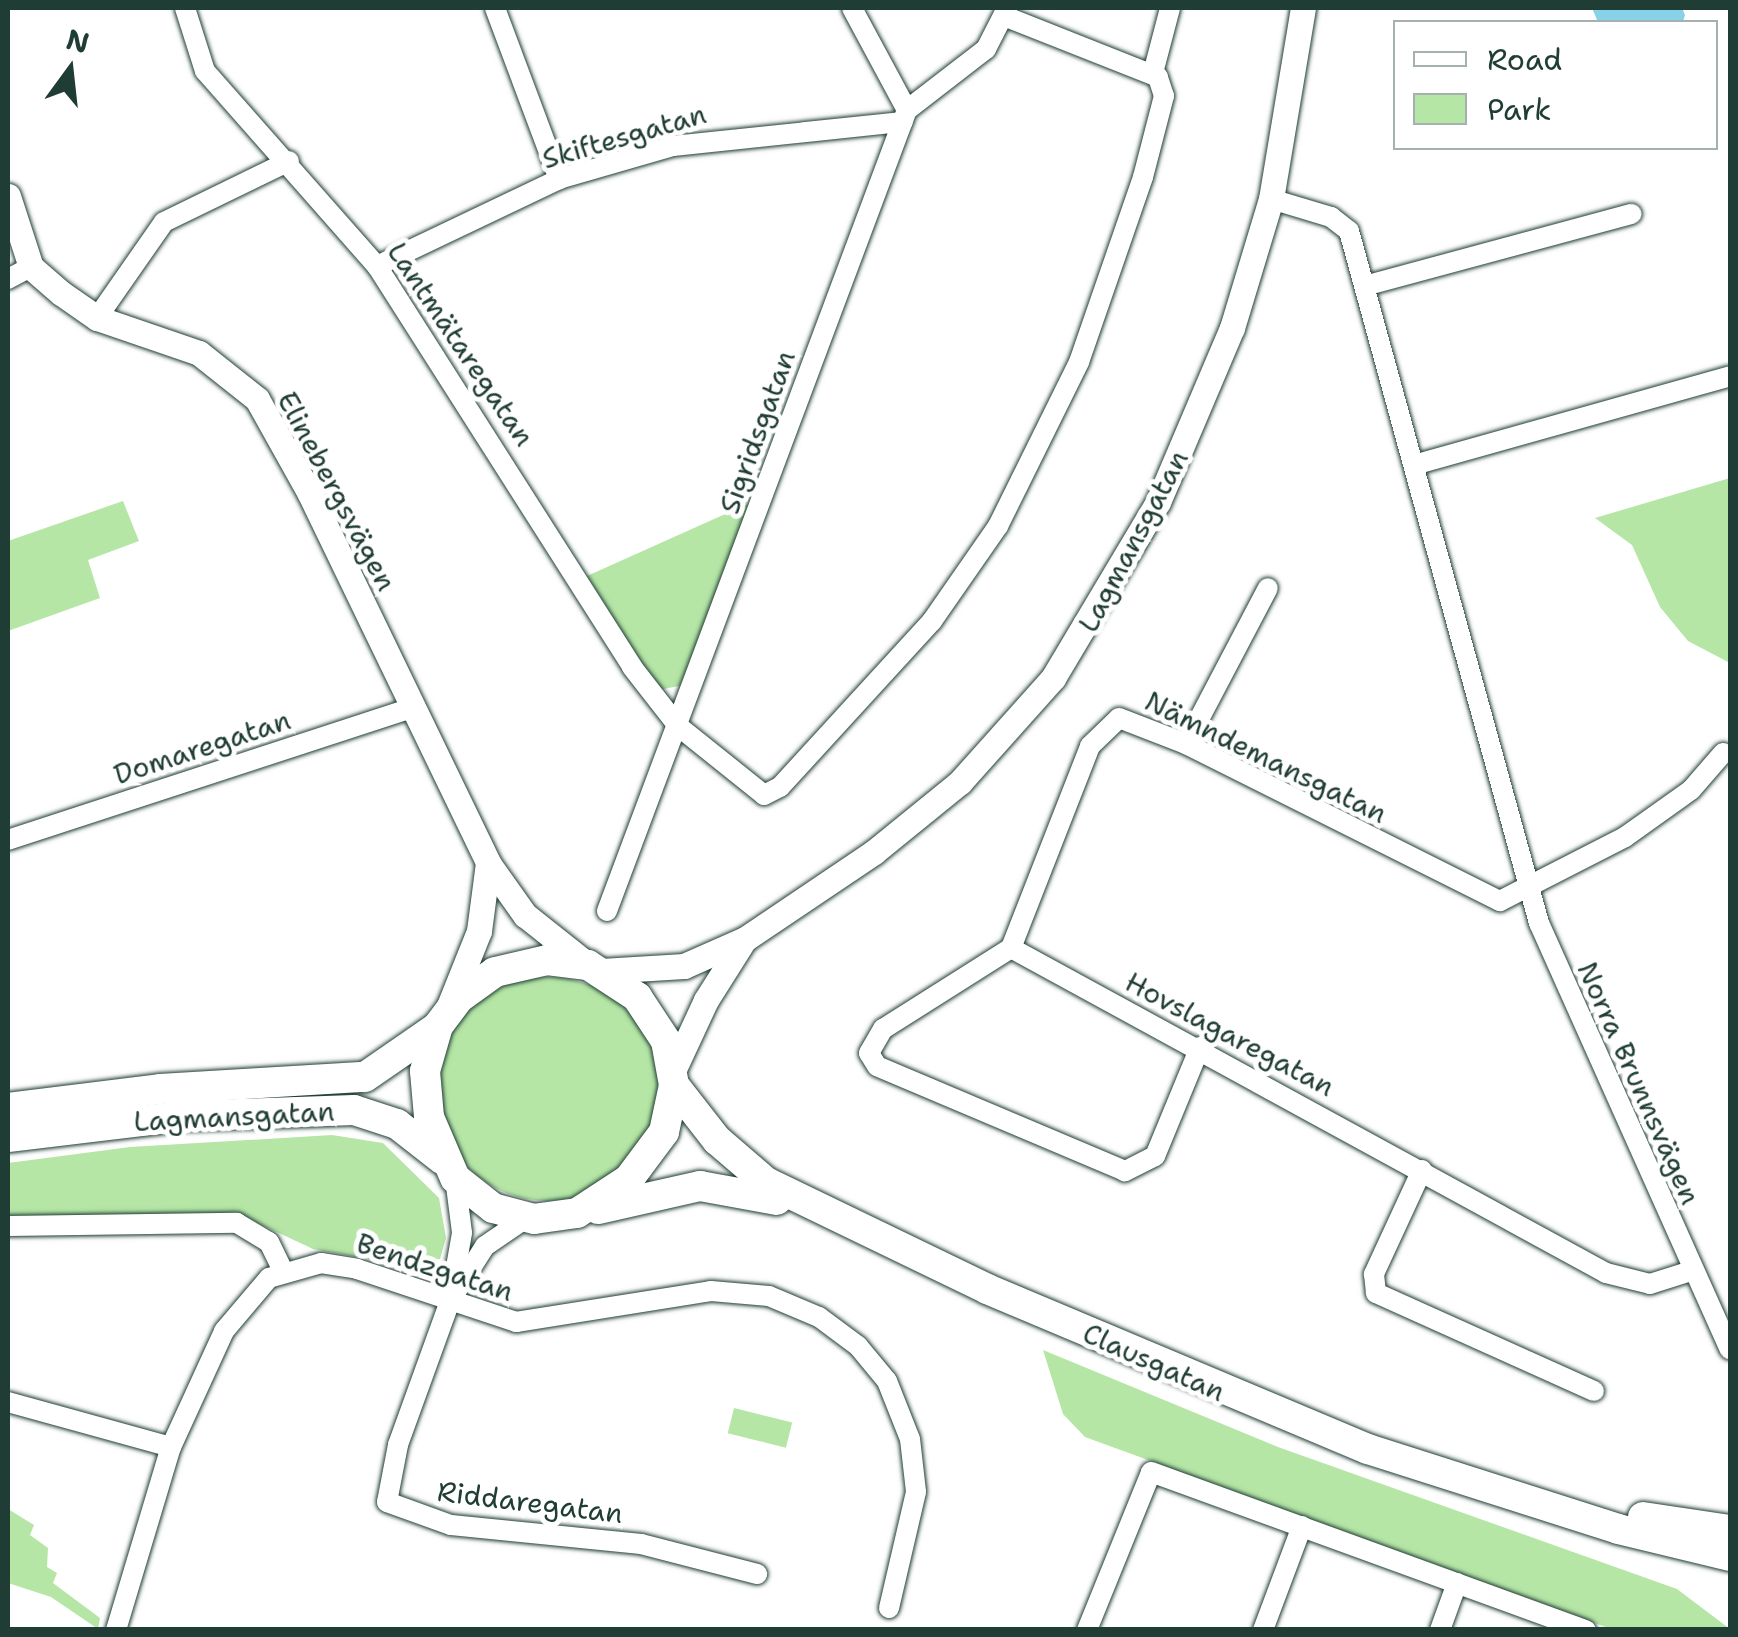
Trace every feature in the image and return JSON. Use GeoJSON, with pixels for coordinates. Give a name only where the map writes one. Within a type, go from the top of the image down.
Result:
{"type":"FeatureCollection","features":[{"type":"Feature","properties":{"kind":"main road"},"geometry":{"type":"LineString","coordinates":[[547,960],[594,968],[653,1016],[674,1078],[654,1151],[621,1186],[577,1213],[526,1218],[493,1208],[450,1170],[425,1087],[442,1019],[495,972],[547,960]]}},
{"type":"Feature","properties":{"kind":"main road","name":"Lagmansgatan"},"geometry":{"type":"LineString","coordinates":[[8,1108],[160,1089],[354,1079],[391,1063],[442,1019]]}},
{"type":"Feature","properties":{"kind":"main road","name":"Clausgatan"},"geometry":{"type":"LineString","coordinates":[[674,1078],[748,1170],[828,1217],[1256,1407],[1488,1490],[1730,1556]]}},
{"type":"Feature","properties":{"kind":"main road","name":"Lagmansgatan"},"geometry":{"type":"LineString","coordinates":[[8,1138],[183,1116],[354,1110],[397,1124],[450,1170]]}},
{"type":"Feature","properties":{"kind":"main road","name":"Clausgatan"},"geometry":{"type":"LineString","coordinates":[[577,1213],[710,1186],[828,1217]]}},
{"type":"Feature","properties":{"kind":"main road","name":"Clausgatan"},"geometry":{"type":"LineString","coordinates":[[1488,1490],[1730,1530]]}},
{"type":"Feature","properties":{"kind":"street","name":"Lantmätaregatan"},"geometry":{"type":"LineString","coordinates":[[185,8],[205,71],[289,161],[378,266],[632,666],[678,726],[747,787],[770,794],[954,594],[1017,492],[1084,350],[1164,96],[1154,73]]}},
{"type":"Feature","properties":{"kind":"street"},"geometry":{"type":"LineString","coordinates":[[495,8],[559,179]]}},
{"type":"Feature","properties":{"kind":"street"},"geometry":{"type":"LineString","coordinates":[[852,8],[905,116],[986,50],[1006,12],[1154,73],[1170,8]]}},
{"type":"Feature","properties":{"kind":"street","name":"Lagmansgatan"},"geometry":{"type":"LineString","coordinates":[[594,968],[684,966],[745,939],[874,852],[960,782],[1062,665],[1126,564],[1194,426],[1271,199],[1303,8]]}},
{"type":"Feature","properties":{"kind":"street","name":"Skiftesgatan"},"geometry":{"type":"LineString","coordinates":[[378,266],[559,179],[728,136],[905,116]]}},
{"type":"Feature","properties":{"kind":"street","name":"Sigridsgatan"},"geometry":{"type":"LineString","coordinates":[[607,911],[905,116]]}},
{"type":"Feature","properties":{"kind":"street"},"geometry":{"type":"LineString","coordinates":[[96,318],[164,222],[185,206],[289,161]]}},
{"type":"Feature","properties":{"kind":"street","name":"Elinebergsvägen"},"geometry":{"type":"LineString","coordinates":[[8,196],[19,273],[96,318],[199,353],[257,399],[488,863],[525,914],[594,968]]}},
{"type":"Feature","properties":{"kind":"street","name":"Norra Brunnsvägen"},"geometry":{"type":"LineString","coordinates":[[1271,199],[1342,223],[1368,285],[1529,890],[1691,1271],[1730,1349]]}},
{"type":"Feature","properties":{"kind":"street"},"geometry":{"type":"LineString","coordinates":[[1368,285],[1632,214]]}},
{"type":"Feature","properties":{"kind":"street"},"geometry":{"type":"LineString","coordinates":[[1414,465],[1730,376]]}},
{"type":"Feature","properties":{"kind":"street"},"geometry":{"type":"LineString","coordinates":[[1186,744],[1268,588]]}},
{"type":"Feature","properties":{"kind":"street","name":"Domaregatan"},"geometry":{"type":"LineString","coordinates":[[8,840],[413,708]]}},
{"type":"Feature","properties":{"kind":"street","name":"Nämndemansgatan"},"geometry":{"type":"LineString","coordinates":[[1011,948],[1098,734],[1124,717],[1186,744],[1479,895],[1500,901],[1529,890]]}},
{"type":"Feature","properties":{"kind":"street"},"geometry":{"type":"LineString","coordinates":[[1529,890],[1625,837],[1691,790],[1722,753]]}},
{"type":"Feature","properties":{"kind":"street"},"geometry":{"type":"LineString","coordinates":[[442,1019],[479,932],[488,863]]}},
{"type":"Feature","properties":{"kind":"street","name":"Lagmansgatan"},"geometry":{"type":"LineString","coordinates":[[674,1078],[706,1000],[745,939]]}},
{"type":"Feature","properties":{"kind":"street"},"geometry":{"type":"LineString","coordinates":[[1011,948],[884,1029],[870,1047],[873,1062],[1126,1171],[1155,1156],[1200,1047]]}},
{"type":"Feature","properties":{"kind":"street","name":"Hovslagaregatan"},"geometry":{"type":"LineString","coordinates":[[1011,948],[1200,1047],[1620,1280],[1650,1284],[1691,1271]]}},
{"type":"Feature","properties":{"kind":"street","name":"Riddaregatan"},"geometry":{"type":"LineString","coordinates":[[450,1170],[462,1233],[450,1302],[398,1445],[387,1502],[451,1525],[642,1544],[757,1574]]}},
{"type":"Feature","properties":{"kind":"street"},"geometry":{"type":"LineString","coordinates":[[1422,1170],[1374,1274],[1376,1293],[1594,1391]]}},
{"type":"Feature","properties":{"kind":"street","name":"Riddaregatan"},"geometry":{"type":"LineString","coordinates":[[450,1302],[485,1246],[526,1218]]}},
{"type":"Feature","properties":{"kind":"street"},"geometry":{"type":"LineString","coordinates":[[8,1226],[237,1223],[270,1242],[283,1271],[235,1314],[171,1447],[116,1630]]}},
{"type":"Feature","properties":{"kind":"street","name":"Bendzgatan"},"geometry":{"type":"LineString","coordinates":[[283,1271],[340,1265],[450,1302],[536,1323],[682,1295],[742,1292],[798,1305],[839,1330],[886,1382],[910,1439],[914,1503],[888,1608]]}},
{"type":"Feature","properties":{"kind":"street"},"geometry":{"type":"LineString","coordinates":[[8,1402],[171,1447]]}},
{"type":"Feature","properties":{"kind":"street"},"geometry":{"type":"LineString","coordinates":[[1087,1630],[1151,1472],[1586,1630]]}},
{"type":"Feature","properties":{"kind":"street"},"geometry":{"type":"LineString","coordinates":[[1263,1630],[1302,1526]]}},
{"type":"Feature","properties":{"kind":"street"},"geometry":{"type":"LineString","coordinates":[[1440,1630],[1457,1583]]}},
{"type":"Feature","properties":{"kind":"green space"},"geometry":{"type":"Polygon","coordinates":[[[1730,478],[1730,663],[1688,641],[1660,607],[1632,545],[1595,518],[1730,478]]]}},
{"type":"Feature","properties":{"kind":"green space"},"geometry":{"type":"Polygon","coordinates":[[[123,501],[139,541],[88,560],[100,598],[8,631],[8,541],[123,501]]]}},
{"type":"Feature","properties":{"kind":"green space"},"geometry":{"type":"Polygon","coordinates":[[[752,502],[684,685],[658,690],[587,576],[752,502]]]}},
{"type":"Feature","properties":{"kind":"green space"},"geometry":{"type":"Polygon","coordinates":[[[548,977],[591,985],[628,1009],[652,1046],[660,1089],[652,1132],[628,1169],[591,1193],[548,1201],[505,1193],[468,1169],[444,1132],[436,1089],[444,1046],[468,1009],[505,985],[548,977]]]}},
{"type":"Feature","properties":{"kind":"green space"},"geometry":{"type":"Polygon","coordinates":[[[332,1135],[383,1143],[439,1198],[446,1238],[440,1259],[401,1265],[313,1249],[241,1215],[8,1222],[8,1163],[130,1147],[332,1135]]]}},
{"type":"Feature","properties":{"kind":"green space"},"geometry":{"type":"Polygon","coordinates":[[[1043,1350],[1278,1447],[1677,1589],[1730,1629],[1611,1629],[1085,1437],[1063,1414],[1043,1350]]]}},
{"type":"Feature","properties":{"kind":"green space"},"geometry":{"type":"Polygon","coordinates":[[[734,1408],[792,1423],[786,1448],[728,1433],[734,1408]]]}},
{"type":"Feature","properties":{"kind":"green space"},"geometry":{"type":"Polygon","coordinates":[[[8,1509],[34,1525],[30,1535],[48,1548],[47,1567],[57,1573],[53,1583],[100,1618],[98,1629],[51,1597],[8,1583],[8,1509]]]}},
{"type":"Feature","properties":{"kind":"water"},"geometry":{"type":"Polygon","coordinates":[[[1592,8],[1682,8],[1685,15],[1684,20],[1597,20],[1592,8]]]}}]}
